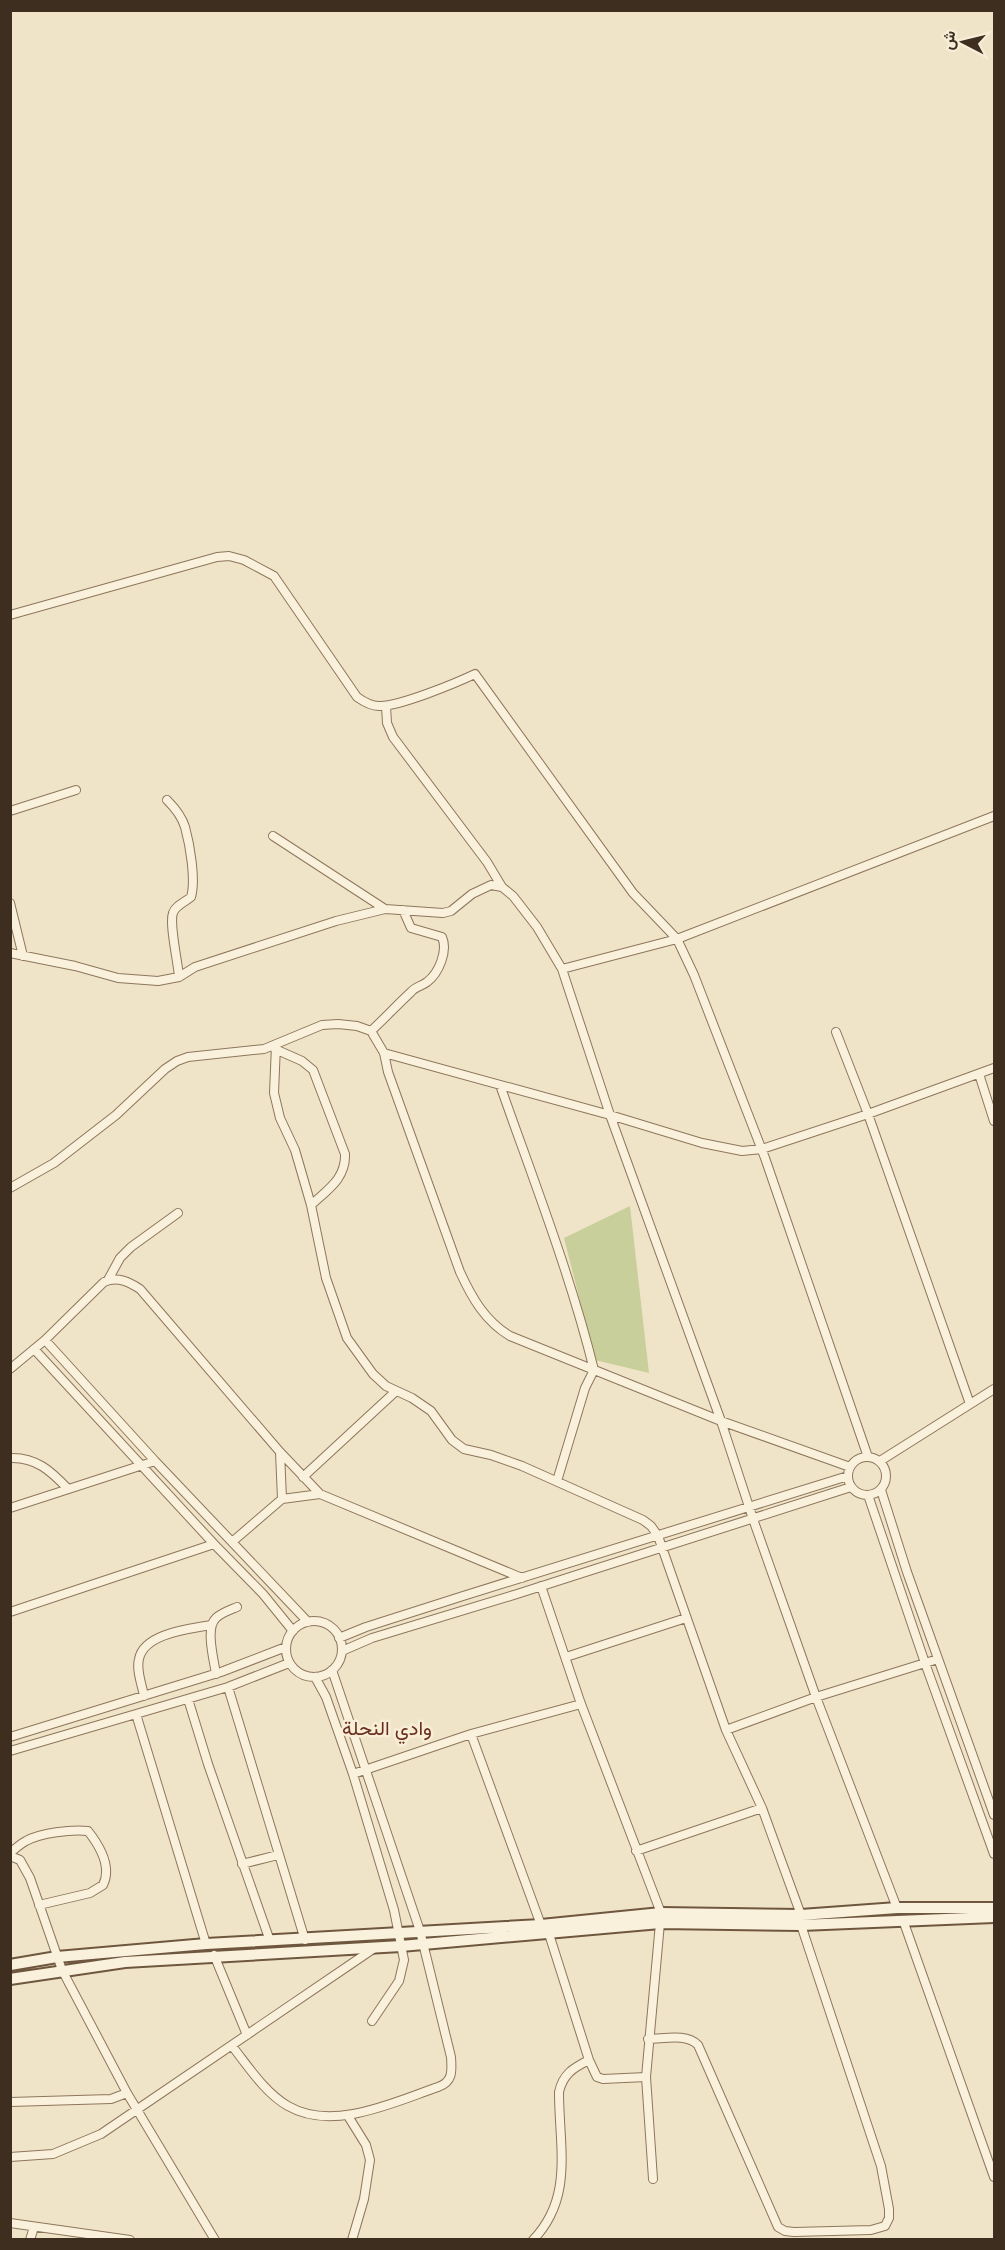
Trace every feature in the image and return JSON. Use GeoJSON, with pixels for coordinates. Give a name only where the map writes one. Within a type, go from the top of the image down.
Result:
{"type":"FeatureCollection","features":[{"type":"Feature","properties":{"kind":"main road"},"geometry":{"type":"LineString","coordinates":[[801,1920],[897,1908],[994,1908]]}},
{"type":"Feature","properties":{"kind":"main road"},"geometry":{"type":"LineString","coordinates":[[10,1965],[57,1956],[206,1944],[661,1918],[903,1920],[994,1917]]}},
{"type":"Feature","properties":{"kind":"main road"},"geometry":{"type":"LineString","coordinates":[[10,1979],[125,1962],[214,1955],[400,1946],[549,1934],[661,1918]]}},
{"type":"Feature","properties":{"kind":"street"},"geometry":{"type":"LineString","coordinates":[[10,615],[196,562],[229,556],[259,567],[274,576],[357,697],[370,705],[386,706],[440,689],[475,674],[633,892],[677,939],[694,975],[762,1149],[868,1456]]}},
{"type":"Feature","properties":{"kind":"street"},"geometry":{"type":"LineString","coordinates":[[386,706],[387,723],[393,738],[487,862],[502,887],[513,896],[537,927],[562,969],[610,1115],[721,1421],[748,1506],[816,1697],[897,1908]]}},
{"type":"Feature","properties":{"kind":"street"},"geometry":{"type":"LineString","coordinates":[[10,812],[76,790]]}},
{"type":"Feature","properties":{"kind":"street"},"geometry":{"type":"LineString","coordinates":[[166,800],[173,806],[185,825],[193,881],[191,897],[176,908],[171,922],[179,977]]}},
{"type":"Feature","properties":{"kind":"street"},"geometry":{"type":"LineString","coordinates":[[562,969],[677,939],[994,816]]}},
{"type":"Feature","properties":{"kind":"street"},"geometry":{"type":"LineString","coordinates":[[273,836],[385,909]]}},
{"type":"Feature","properties":{"kind":"street"},"geometry":{"type":"LineString","coordinates":[[10,954],[75,966],[118,978],[158,981],[179,977],[195,967],[336,921],[385,909],[443,914],[451,911],[472,894],[491,885],[502,887]]}},
{"type":"Feature","properties":{"kind":"street"},"geometry":{"type":"LineString","coordinates":[[10,903],[23,956]]}},
{"type":"Feature","properties":{"kind":"street"},"geometry":{"type":"LineString","coordinates":[[371,1031],[413,989],[428,982],[438,969],[444,953],[445,943],[441,937],[411,928],[403,910]]}},
{"type":"Feature","properties":{"kind":"street"},"geometry":{"type":"LineString","coordinates":[[10,1188],[54,1163],[116,1115],[165,1069],[177,1061],[209,1054],[276,1047],[322,1025],[357,1026],[371,1031],[384,1053],[460,1272],[468,1290],[483,1313],[497,1328],[510,1336],[849,1472]]}},
{"type":"Feature","properties":{"kind":"street"},"geometry":{"type":"LineString","coordinates":[[836,1032],[868,1114],[970,1404]]}},
{"type":"Feature","properties":{"kind":"street"},"geometry":{"type":"LineString","coordinates":[[276,1047],[274,1093],[280,1118],[294,1150],[310,1205],[326,1278],[347,1338],[379,1382],[431,1410],[452,1440],[464,1449],[491,1455],[557,1481],[643,1520],[658,1536],[726,1730],[762,1809],[801,1920],[881,2166],[889,2210],[889,2218],[885,2226],[871,2230],[794,2232],[778,2227],[698,2045],[693,2040],[685,2038],[648,2039]]}},
{"type":"Feature","properties":{"kind":"street"},"geometry":{"type":"LineString","coordinates":[[276,1047],[302,1061],[313,1071],[345,1154],[345,1163],[339,1179],[310,1205]]}},
{"type":"Feature","properties":{"kind":"street"},"geometry":{"type":"LineString","coordinates":[[384,1053],[610,1115],[663,1133],[742,1151],[762,1149],[868,1114],[994,1068]]}},
{"type":"Feature","properties":{"kind":"street"},"geometry":{"type":"LineString","coordinates":[[979,1074],[994,1121]]}},
{"type":"Feature","properties":{"kind":"street"},"geometry":{"type":"LineString","coordinates":[[500,1085],[551,1228],[594,1370],[585,1388],[557,1481]]}},
{"type":"Feature","properties":{"kind":"street"},"geometry":{"type":"LineString","coordinates":[[10,1369],[45,1340],[99,1286],[108,1280],[120,1258],[131,1247],[178,1213]]}},
{"type":"Feature","properties":{"kind":"street"},"geometry":{"type":"LineString","coordinates":[[108,1280],[119,1279],[140,1289],[280,1452],[320,1494],[522,1578]]}},
{"type":"Feature","properties":{"kind":"street"},"geometry":{"type":"LineString","coordinates":[[45,1340],[155,1461],[308,1622]]}},
{"type":"Feature","properties":{"kind":"street"},"geometry":{"type":"LineString","coordinates":[[34,1348],[262,1594],[293,1631]]}},
{"type":"Feature","properties":{"kind":"street"},"geometry":{"type":"LineString","coordinates":[[880,1461],[994,1389]]}},
{"type":"Feature","properties":{"kind":"street"},"geometry":{"type":"LineString","coordinates":[[303,1477],[395,1392]]}},
{"type":"Feature","properties":{"kind":"street"},"geometry":{"type":"LineString","coordinates":[[280,1452],[282,1499]]}},
{"type":"Feature","properties":{"kind":"street"},"geometry":{"type":"LineString","coordinates":[[868,1456],[880,1461],[884,1466],[886,1479],[880,1490],[868,1495],[856,1492],[851,1487],[849,1472],[854,1461],[868,1456]]}},
{"type":"Feature","properties":{"kind":"street"},"geometry":{"type":"LineString","coordinates":[[10,1458],[31,1459],[41,1464],[68,1489]]}},
{"type":"Feature","properties":{"kind":"street"},"geometry":{"type":"LineString","coordinates":[[10,1508],[155,1461]]}},
{"type":"Feature","properties":{"kind":"street"},"geometry":{"type":"LineString","coordinates":[[339,1638],[366,1627],[658,1536],[849,1472]]}},
{"type":"Feature","properties":{"kind":"street"},"geometry":{"type":"LineString","coordinates":[[342,1651],[372,1638],[851,1487]]}},
{"type":"Feature","properties":{"kind":"street"},"geometry":{"type":"LineString","coordinates":[[880,1490],[994,1815]]}},
{"type":"Feature","properties":{"kind":"street"},"geometry":{"type":"LineString","coordinates":[[232,1542],[282,1499],[320,1494]]}},
{"type":"Feature","properties":{"kind":"street"},"geometry":{"type":"LineString","coordinates":[[868,1495],[925,1663],[994,1854]]}},
{"type":"Feature","properties":{"kind":"street"},"geometry":{"type":"LineString","coordinates":[[10,1612],[214,1544]]}},
{"type":"Feature","properties":{"kind":"street"},"geometry":{"type":"LineString","coordinates":[[895,1575],[907,1572]]}},
{"type":"Feature","properties":{"kind":"street"},"geometry":{"type":"LineString","coordinates":[[541,1586],[580,1704],[661,1918],[646,2077],[653,2179]]}},
{"type":"Feature","properties":{"kind":"street"},"geometry":{"type":"LineString","coordinates":[[216,1674],[211,1625],[214,1619],[237,1607]]}},
{"type":"Feature","properties":{"kind":"street"},"geometry":{"type":"LineString","coordinates":[[566,1657],[686,1618]]}},
{"type":"Feature","properties":{"kind":"street"},"geometry":{"type":"LineString","coordinates":[[318,1621],[327,1624],[339,1638],[342,1651],[339,1662],[332,1670],[315,1677],[300,1674],[289,1663],[286,1647],[293,1631],[308,1622],[318,1621]]}},
{"type":"Feature","properties":{"kind":"street"},"geometry":{"type":"LineString","coordinates":[[144,1696],[138,1659],[146,1646],[154,1639],[169,1634],[211,1625]]}},
{"type":"Feature","properties":{"kind":"street"},"geometry":{"type":"LineString","coordinates":[[10,1737],[216,1674],[286,1647]]}},
{"type":"Feature","properties":{"kind":"street"},"geometry":{"type":"LineString","coordinates":[[255,1659],[260,1674]]}},
{"type":"Feature","properties":{"kind":"street"},"geometry":{"type":"LineString","coordinates":[[726,1730],[816,1697],[938,1659]]}},
{"type":"Feature","properties":{"kind":"street"},"geometry":{"type":"LineString","coordinates":[[10,1751],[228,1687],[289,1663]]}},
{"type":"Feature","properties":{"kind":"street"},"geometry":{"type":"LineString","coordinates":[[232,2046],[272,2093],[288,2106],[326,2117],[348,2116],[446,2084],[451,2077],[451,2057],[420,1931],[332,1670]]}},
{"type":"Feature","properties":{"kind":"street"},"geometry":{"type":"LineString","coordinates":[[315,1677],[327,1697],[353,1774],[385,1877],[404,1960],[399,1981],[372,2021]]}},
{"type":"Feature","properties":{"kind":"street"},"geometry":{"type":"LineString","coordinates":[[228,1687],[305,1940]]}},
{"type":"Feature","properties":{"kind":"street"},"geometry":{"type":"LineString","coordinates":[[188,1699],[242,1864],[270,1941]]}},
{"type":"Feature","properties":{"kind":"street"},"geometry":{"type":"LineString","coordinates":[[353,1774],[471,1734],[580,1704]]}},
{"type":"Feature","properties":{"kind":"street"},"geometry":{"type":"LineString","coordinates":[[136,1714],[206,1944]]}},
{"type":"Feature","properties":{"kind":"street"},"geometry":{"type":"LineString","coordinates":[[471,1734],[541,1925]]}},
{"type":"Feature","properties":{"kind":"street"},"geometry":{"type":"LineString","coordinates":[[636,1851],[762,1809]]}},
{"type":"Feature","properties":{"kind":"street"},"geometry":{"type":"LineString","coordinates":[[39,1905],[90,1893],[103,1886],[106,1871],[103,1857],[88,1832],[77,1830],[40,1835],[26,1841],[10,1855],[20,1860],[30,1878],[39,1905],[62,1970],[128,2093],[216,2240]]}},
{"type":"Feature","properties":{"kind":"street"},"geometry":{"type":"LineString","coordinates":[[242,1864],[279,1856]]}},
{"type":"Feature","properties":{"kind":"street"},"geometry":{"type":"LineString","coordinates":[[903,1920],[994,2177]]}},
{"type":"Feature","properties":{"kind":"street"},"geometry":{"type":"LineString","coordinates":[[549,1934],[589,2060],[597,2077],[603,2079],[646,2077]]}},
{"type":"Feature","properties":{"kind":"street"},"geometry":{"type":"LineString","coordinates":[[10,2157],[53,2154],[101,2134],[378,1947]]}},
{"type":"Feature","properties":{"kind":"street"},"geometry":{"type":"LineString","coordinates":[[214,1955],[247,2035]]}},
{"type":"Feature","properties":{"kind":"street"},"geometry":{"type":"LineString","coordinates":[[533,2240],[544,2228],[559,2194],[561,2174],[559,2092],[561,2082],[572,2068],[589,2060]]}},
{"type":"Feature","properties":{"kind":"street"},"geometry":{"type":"LineString","coordinates":[[10,2102],[111,2098],[128,2093]]}},
{"type":"Feature","properties":{"kind":"street"},"geometry":{"type":"LineString","coordinates":[[348,2116],[370,2154],[364,2199],[352,2240]]}},
{"type":"Feature","properties":{"kind":"street"},"geometry":{"type":"LineString","coordinates":[[10,2223],[130,2240]]}},
{"type":"Feature","properties":{"kind":"street"},"geometry":{"type":"LineString","coordinates":[[30,2240],[34,2226]]}},
{"type":"Feature","properties":{"kind":"green space"},"geometry":{"type":"Polygon","coordinates":[[[630,1206],[649,1373],[595,1360],[564,1238],[630,1206]]]}},
{"type":"Feature","properties":{"kind":"district","name":"وادي النحلة"},"geometry":{"type":"Point","coordinates":[387,1728]}}]}
